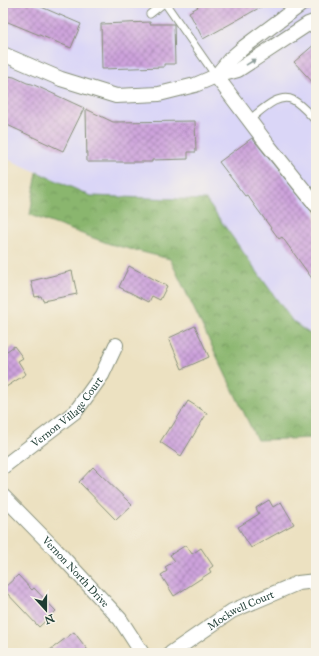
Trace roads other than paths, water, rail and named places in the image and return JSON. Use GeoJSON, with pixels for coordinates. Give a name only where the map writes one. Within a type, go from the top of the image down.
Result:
{"type":"FeatureCollection","features":[{"type":"Feature","properties":{"kind":"street"},"geometry":{"type":"LineString","coordinates":[[216,76],[230,59],[244,47],[303,3]]}},
{"type":"Feature","properties":{"kind":"street"},"geometry":{"type":"LineString","coordinates":[[3,54],[61,78],[116,96],[160,94],[195,85],[216,76],[238,70],[308,24],[316,22]]}},
{"type":"Feature","properties":{"kind":"street"},"geometry":{"type":"LineString","coordinates":[[216,76],[316,205]]}},
{"type":"Feature","properties":{"kind":"street","name":"Vernon Village Court"},"geometry":{"type":"LineString","coordinates":[[3,467],[76,411],[102,375],[116,346]]}},
{"type":"Feature","properties":{"kind":"street","name":"Vernon North Drive"},"geometry":{"type":"LineString","coordinates":[[3,496],[120,619],[142,653]]}},
{"type":"Feature","properties":{"kind":"street","name":"Mockwell Court"},"geometry":{"type":"LineString","coordinates":[[171,653],[232,611],[298,583],[316,581]]}},
{"type":"Feature","properties":{"kind":"lane"},"geometry":{"type":"LineString","coordinates":[[150,14],[164,3],[216,76]]}},
{"type":"Feature","properties":{"kind":"lane"},"geometry":{"type":"LineString","coordinates":[[249,120],[273,101],[283,98],[292,99],[316,122]]}}]}
